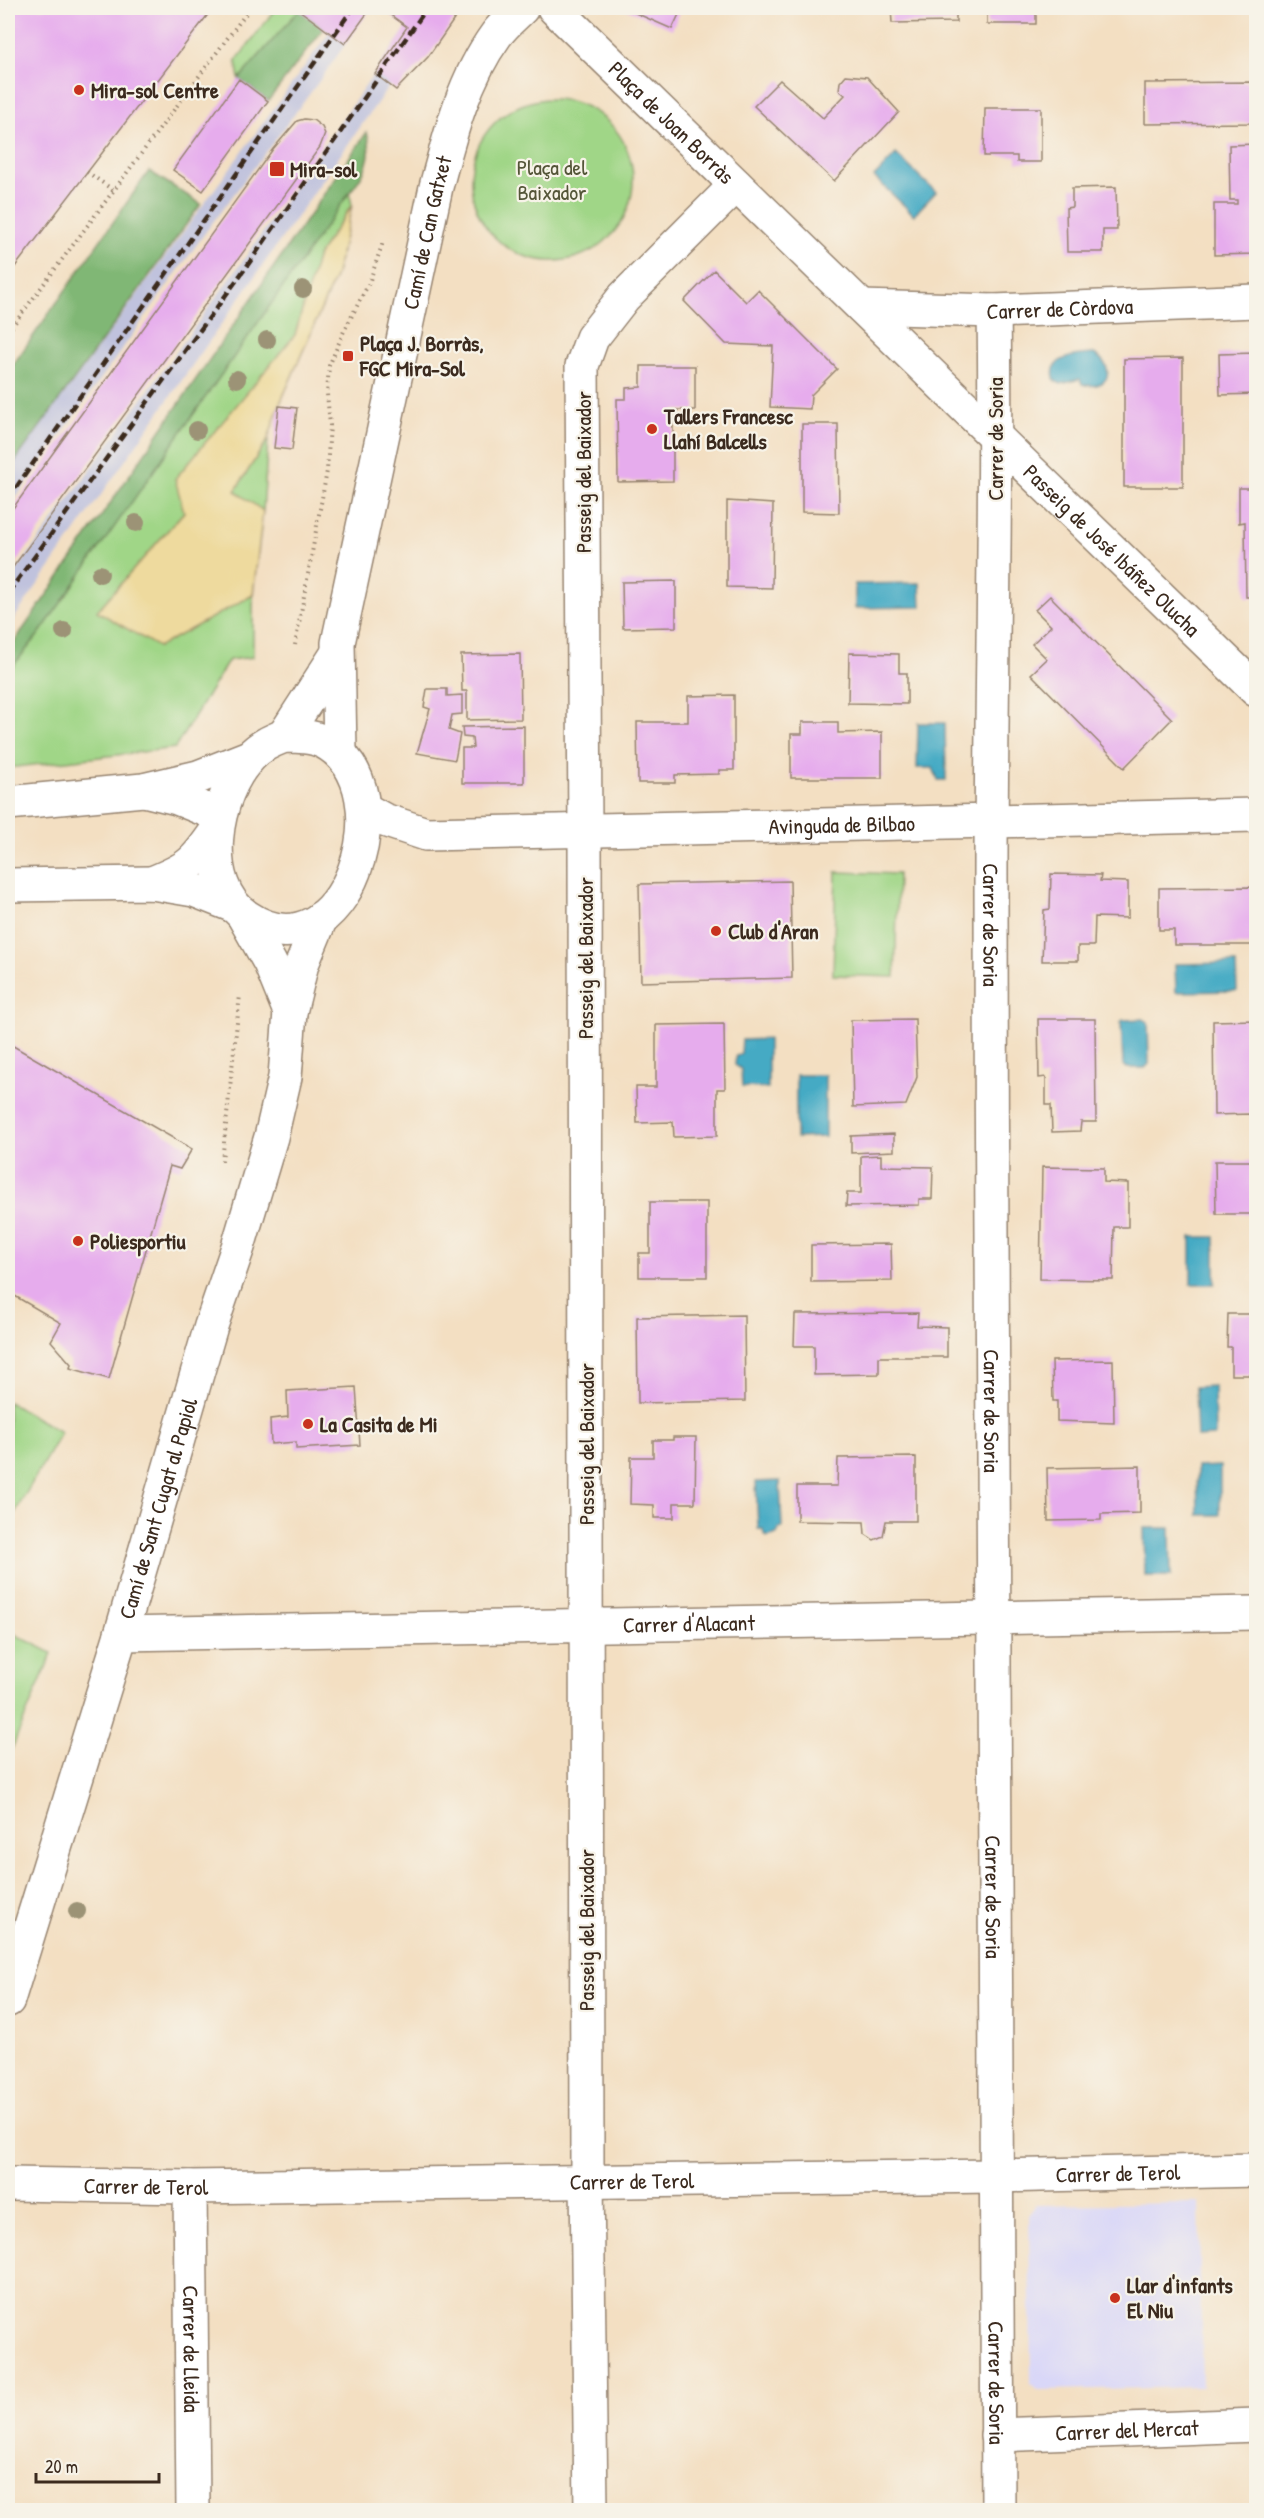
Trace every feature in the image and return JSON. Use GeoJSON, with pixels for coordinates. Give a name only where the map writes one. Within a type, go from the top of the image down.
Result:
{"type":"FeatureCollection","features":[{"type":"Feature","properties":{"kind":"street","name":"Camí de Can Gatxet"},"geometry":{"type":"LineString","coordinates":[[340,753],[337,654],[427,226],[449,138],[473,74],[497,34],[522,8]]}},
{"type":"Feature","properties":{"kind":"street","name":"Plaça de Joan Borràs"},"geometry":{"type":"LineString","coordinates":[[554,8],[736,185],[624,297],[592,338],[582,366],[583,378]]}},
{"type":"Feature","properties":{"kind":"street","name":"Passeig de José Ibáñez Olucha"},"geometry":{"type":"LineString","coordinates":[[736,185],[1257,690]]}},
{"type":"Feature","properties":{"kind":"street","name":"Carrer de Còrdova"},"geometry":{"type":"LineString","coordinates":[[862,307],[994,311],[1257,301]]}},
{"type":"Feature","properties":{"kind":"street","name":"Carrer de Soria"},"geometry":{"type":"LineString","coordinates":[[994,311],[996,437],[991,821],[994,2176],[998,2511]]}},
{"type":"Feature","properties":{"kind":"street","name":"Passeig del Baixador"},"geometry":{"type":"LineString","coordinates":[[583,378],[587,2180],[591,2511]]}},
{"type":"Feature","properties":{"kind":"street","name":"Camí de Can Gatxet"},"geometry":{"type":"LineString","coordinates":[[284,736],[337,654]]}},
{"type":"Feature","properties":{"kind":"street"},"geometry":{"type":"LineString","coordinates":[[8,885],[152,883],[194,890],[238,910],[259,926],[277,931],[296,930],[330,912],[351,878],[362,842],[364,809],[352,770],[340,753],[324,742],[305,736],[284,736],[265,743],[249,757],[236,775],[218,823],[200,856],[184,870],[152,883]]}},
{"type":"Feature","properties":{"kind":"street"},"geometry":{"type":"LineString","coordinates":[[8,803],[143,790],[198,777],[249,757]]}},
{"type":"Feature","properties":{"kind":"street"},"geometry":{"type":"LineString","coordinates":[[143,790],[177,798],[218,823]]}},
{"type":"Feature","properties":{"kind":"street","name":"Avinguda de Bilbao"},"geometry":{"type":"LineString","coordinates":[[364,809],[384,820],[426,834]]}},
{"type":"Feature","properties":{"kind":"street","name":"Avinguda de Bilbao"},"geometry":{"type":"LineString","coordinates":[[351,878],[382,850],[426,834],[1257,815]]}},
{"type":"Feature","properties":{"kind":"street"},"geometry":{"type":"LineString","coordinates":[[218,823],[217,853],[221,877],[238,910]]}},
{"type":"Feature","properties":{"kind":"street","name":"Camí de Sant Cugat al Papiol"},"geometry":{"type":"LineString","coordinates":[[238,910],[270,963],[290,1012]]}},
{"type":"Feature","properties":{"kind":"street","name":"Camí de Sant Cugat al Papiol"},"geometry":{"type":"LineString","coordinates":[[8,2000],[121,1634],[211,1326],[272,1137],[285,1077],[290,1012],[302,964],[321,918]]}},
{"type":"Feature","properties":{"kind":"street","name":"Carrer d'Alacant"},"geometry":{"type":"LineString","coordinates":[[121,1634],[1257,1613]]}},
{"type":"Feature","properties":{"kind":"street","name":"Carrer de Terol"},"geometry":{"type":"LineString","coordinates":[[8,2184],[190,2187],[994,2176],[1257,2170]]}},
{"type":"Feature","properties":{"kind":"street","name":"Carrer de Lleida"},"geometry":{"type":"LineString","coordinates":[[190,2187],[193,2511]]}},
{"type":"Feature","properties":{"kind":"street","name":"Carrer del Mercat"},"geometry":{"type":"LineString","coordinates":[[998,2435],[1257,2425]]}},
{"type":"Feature","properties":{"kind":"path"},"geometry":{"type":"LineString","coordinates":[[8,332],[250,8]]}},
{"type":"Feature","properties":{"kind":"path"},"geometry":{"type":"LineString","coordinates":[[87,172],[113,190]]}},
{"type":"Feature","properties":{"kind":"path"},"geometry":{"type":"LineString","coordinates":[[295,647],[327,471],[330,426],[327,394],[329,366],[369,283],[384,238]]}},
{"type":"Feature","properties":{"kind":"path"},"geometry":{"type":"LineString","coordinates":[[222,1163],[241,988]]}},
{"type":"Feature","properties":{"kind":"shaded area"},"geometry":{"type":"Polygon","coordinates":[[[301,8],[371,8],[210,226],[8,509],[8,471],[329,33],[299,10],[301,8]]]}},
{"type":"Feature","properties":{"kind":"shaded area"},"geometry":{"type":"Polygon","coordinates":[[[381,8],[444,8],[8,627],[8,582],[239,266],[407,27],[381,8]]]}},
{"type":"Feature","properties":{"kind":"shaded area","name":"Llar d'infants El Niu"},"geometry":{"type":"Polygon","coordinates":[[[1199,2203],[1202,2387],[1039,2390],[1031,2383],[1029,2214],[1036,2205],[1199,2203]]]}},
{"type":"Feature","properties":{"kind":"green space"},"geometry":{"type":"Polygon","coordinates":[[[276,8],[301,8],[239,79],[236,61],[276,8]]]}},
{"type":"Feature","properties":{"kind":"green space"},"geometry":{"type":"Polygon","coordinates":[[[299,10],[325,27],[268,101],[239,79],[299,10]]]}},
{"type":"Feature","properties":{"kind":"green space","name":"Plaça del Baixador"},"geometry":{"type":"Polygon","coordinates":[[[552,99],[568,100],[583,105],[597,112],[609,123],[620,135],[627,149],[632,164],[632,196],[627,211],[620,225],[609,237],[597,248],[583,255],[568,260],[552,261],[536,260],[521,255],[507,248],[495,237],[484,225],[477,211],[472,196],[471,180],[472,164],[477,149],[484,135],[495,123],[507,112],[521,105],[536,100],[552,99]]]}},
{"type":"Feature","properties":{"kind":"green space"},"geometry":{"type":"Polygon","coordinates":[[[367,132],[369,157],[360,179],[39,634],[8,672],[8,651],[367,132]]]}},
{"type":"Feature","properties":{"kind":"green space"},"geometry":{"type":"Polygon","coordinates":[[[149,171],[201,204],[8,471],[8,372],[149,171]]]}},
{"type":"Feature","properties":{"kind":"green space"},"geometry":{"type":"Polygon","coordinates":[[[349,192],[352,205],[318,255],[295,335],[184,512],[98,610],[158,647],[253,595],[253,657],[229,660],[175,748],[8,768],[8,672],[39,634],[349,192]]]}},
{"type":"Feature","properties":{"kind":"green space"},"geometry":{"type":"Polygon","coordinates":[[[268,439],[263,511],[235,491],[268,439]]]}},
{"type":"Feature","properties":{"kind":"green space"},"geometry":{"type":"Polygon","coordinates":[[[836,872],[898,874],[895,977],[833,975],[836,872]]]}},
{"type":"Feature","properties":{"kind":"green space"},"geometry":{"type":"Polygon","coordinates":[[[8,1402],[61,1432],[8,1525],[8,1402]]]}},
{"type":"Feature","properties":{"kind":"green space"},"geometry":{"type":"Polygon","coordinates":[[[8,1631],[52,1653],[8,1758],[8,1631]]]}},
{"type":"Feature","properties":{"kind":"sand"},"geometry":{"type":"Polygon","coordinates":[[[352,205],[336,275],[279,406],[268,439],[235,491],[263,511],[253,595],[158,647],[97,611],[184,512],[175,479],[295,335],[318,255],[352,205]]]}},
{"type":"Feature","properties":{"kind":"water"},"geometry":{"type":"Polygon","coordinates":[[[896,154],[936,192],[914,215],[874,177],[896,154]]]}},
{"type":"Feature","properties":{"kind":"water"},"geometry":{"type":"Polygon","coordinates":[[[1094,354],[1106,366],[1108,372],[1104,382],[1091,386],[1082,384],[1080,379],[1061,384],[1055,381],[1053,373],[1059,362],[1072,356],[1094,354]]]}},
{"type":"Feature","properties":{"kind":"water"},"geometry":{"type":"Polygon","coordinates":[[[920,583],[921,607],[855,608],[855,584],[920,583]]]}},
{"type":"Feature","properties":{"kind":"water"},"geometry":{"type":"Polygon","coordinates":[[[918,723],[945,723],[946,780],[938,780],[933,768],[917,768],[918,723]]]}},
{"type":"Feature","properties":{"kind":"water"},"geometry":{"type":"Polygon","coordinates":[[[1236,963],[1237,991],[1176,992],[1175,964],[1236,963]]]}},
{"type":"Feature","properties":{"kind":"water"},"geometry":{"type":"Polygon","coordinates":[[[1143,1019],[1148,1022],[1149,1064],[1145,1068],[1127,1068],[1123,1064],[1121,1022],[1143,1019]]]}},
{"type":"Feature","properties":{"kind":"water"},"geometry":{"type":"Polygon","coordinates":[[[768,1039],[768,1088],[742,1087],[741,1069],[735,1065],[736,1056],[741,1054],[742,1040],[768,1039]]]}},
{"type":"Feature","properties":{"kind":"water"},"geometry":{"type":"Polygon","coordinates":[[[796,1075],[825,1075],[825,1137],[796,1138],[796,1075]]]}},
{"type":"Feature","properties":{"kind":"water"},"geometry":{"type":"Polygon","coordinates":[[[1191,1237],[1215,1237],[1215,1284],[1191,1284],[1191,1237]]]}},
{"type":"Feature","properties":{"kind":"water"},"geometry":{"type":"Polygon","coordinates":[[[1214,1386],[1215,1436],[1197,1437],[1195,1387],[1214,1386]]]}},
{"type":"Feature","properties":{"kind":"water"},"geometry":{"type":"Polygon","coordinates":[[[1220,1466],[1220,1515],[1198,1515],[1197,1467],[1220,1466]]]}},
{"type":"Feature","properties":{"kind":"water"},"geometry":{"type":"Polygon","coordinates":[[[780,1481],[782,1528],[777,1534],[768,1537],[764,1535],[763,1529],[758,1529],[756,1482],[780,1481]]]}},
{"type":"Feature","properties":{"kind":"water"},"geometry":{"type":"Polygon","coordinates":[[[1144,1528],[1170,1528],[1171,1576],[1145,1576],[1144,1528]]]}},
{"type":"Feature","properties":{"kind":"building","name":"Mira-sol Centre"},"geometry":{"type":"Polygon","coordinates":[[[8,8],[213,8],[8,276],[8,8]]]}},
{"type":"Feature","properties":{"kind":"building"},"geometry":{"type":"Polygon","coordinates":[[[301,8],[371,8],[345,44],[299,10],[301,8]]]}},
{"type":"Feature","properties":{"kind":"building"},"geometry":{"type":"Polygon","coordinates":[[[381,8],[462,8],[428,57],[396,90],[375,74],[407,27],[381,8]]]}},
{"type":"Feature","properties":{"kind":"building"},"geometry":{"type":"Polygon","coordinates":[[[624,8],[682,8],[672,29],[624,8]]]}},
{"type":"Feature","properties":{"kind":"building"},"geometry":{"type":"Polygon","coordinates":[[[891,8],[956,8],[956,22],[892,23],[891,8]]]}},
{"type":"Feature","properties":{"kind":"building"},"geometry":{"type":"Polygon","coordinates":[[[987,8],[1036,8],[1036,24],[987,24],[987,8]]]}},
{"type":"Feature","properties":{"kind":"building"},"geometry":{"type":"Polygon","coordinates":[[[846,75],[867,77],[899,112],[834,181],[754,106],[780,80],[823,118],[845,95],[839,90],[840,82],[846,75]]]}},
{"type":"Feature","properties":{"kind":"building"},"geometry":{"type":"Polygon","coordinates":[[[239,79],[268,101],[203,191],[173,170],[239,79]]]}},
{"type":"Feature","properties":{"kind":"building"},"geometry":{"type":"Polygon","coordinates":[[[1256,82],[1256,123],[1145,124],[1145,83],[1256,82]]]}},
{"type":"Feature","properties":{"kind":"building"},"geometry":{"type":"Polygon","coordinates":[[[985,108],[1041,108],[1041,162],[1017,162],[1017,156],[984,156],[985,108]]]}},
{"type":"Feature","properties":{"kind":"building"},"geometry":{"type":"Polygon","coordinates":[[[313,120],[322,127],[325,134],[320,147],[8,574],[8,515],[273,149],[297,121],[313,120]]]}},
{"type":"Feature","properties":{"kind":"building"},"geometry":{"type":"Polygon","coordinates":[[[1256,144],[1256,254],[1214,255],[1214,204],[1237,204],[1237,200],[1230,200],[1229,145],[1256,144]]]}},
{"type":"Feature","properties":{"kind":"building"},"geometry":{"type":"Polygon","coordinates":[[[1116,187],[1117,230],[1103,230],[1103,252],[1067,252],[1066,208],[1072,207],[1072,188],[1116,187]]]}},
{"type":"Feature","properties":{"kind":"building"},"geometry":{"type":"Polygon","coordinates":[[[714,270],[746,302],[758,290],[837,369],[811,395],[810,409],[770,407],[773,346],[726,344],[684,301],[714,270]]]}},
{"type":"Feature","properties":{"kind":"building"},"geometry":{"type":"Polygon","coordinates":[[[1256,353],[1256,394],[1220,395],[1219,354],[1256,353]]]}},
{"type":"Feature","properties":{"kind":"building"},"geometry":{"type":"Polygon","coordinates":[[[1183,358],[1183,487],[1124,487],[1124,359],[1183,358]]]}},
{"type":"Feature","properties":{"kind":"building"},"geometry":{"type":"Polygon","coordinates":[[[641,366],[695,366],[695,410],[673,410],[673,481],[618,482],[617,399],[626,399],[626,388],[641,387],[641,366]]]}},
{"type":"Feature","properties":{"kind":"building"},"geometry":{"type":"Polygon","coordinates":[[[279,406],[297,408],[292,450],[274,448],[279,406]]]}},
{"type":"Feature","properties":{"kind":"building"},"geometry":{"type":"Polygon","coordinates":[[[802,424],[838,424],[839,513],[802,512],[802,424]]]}},
{"type":"Feature","properties":{"kind":"building"},"geometry":{"type":"Polygon","coordinates":[[[1239,488],[1256,488],[1256,597],[1246,597],[1245,522],[1239,523],[1239,488]]]}},
{"type":"Feature","properties":{"kind":"building"},"geometry":{"type":"Polygon","coordinates":[[[727,501],[773,504],[772,588],[727,587],[727,501]]]}},
{"type":"Feature","properties":{"kind":"building"},"geometry":{"type":"Polygon","coordinates":[[[676,581],[676,627],[623,628],[622,582],[676,581]]]}},
{"type":"Feature","properties":{"kind":"building"},"geometry":{"type":"Polygon","coordinates":[[[1050,596],[1172,719],[1124,768],[1031,674],[1047,659],[1032,644],[1051,626],[1035,610],[1050,596]]]}},
{"type":"Feature","properties":{"kind":"building"},"geometry":{"type":"Polygon","coordinates":[[[849,653],[899,654],[899,673],[907,673],[907,704],[848,703],[849,653]]]}},
{"type":"Feature","properties":{"kind":"building"},"geometry":{"type":"Polygon","coordinates":[[[520,654],[521,719],[467,720],[467,691],[462,691],[461,655],[520,654]]]}},
{"type":"Feature","properties":{"kind":"building"},"geometry":{"type":"Polygon","coordinates":[[[427,689],[447,689],[447,696],[462,695],[462,714],[452,715],[449,730],[460,734],[455,760],[417,753],[430,709],[424,707],[427,689]]]}},
{"type":"Feature","properties":{"kind":"building"},"geometry":{"type":"Polygon","coordinates":[[[734,695],[734,770],[719,770],[719,774],[675,775],[675,783],[638,783],[637,722],[688,722],[688,696],[734,695]]]}},
{"type":"Feature","properties":{"kind":"building"},"geometry":{"type":"Polygon","coordinates":[[[802,722],[838,722],[838,733],[882,732],[882,778],[791,778],[791,734],[802,734],[802,722]]]}},
{"type":"Feature","properties":{"kind":"building"},"geometry":{"type":"Polygon","coordinates":[[[524,726],[524,783],[462,783],[462,748],[473,748],[472,738],[463,737],[462,727],[524,726]]]}},
{"type":"Feature","properties":{"kind":"building"},"geometry":{"type":"Polygon","coordinates":[[[1051,874],[1101,875],[1100,881],[1128,882],[1128,918],[1095,917],[1094,946],[1078,946],[1078,961],[1042,961],[1044,910],[1050,909],[1051,874]]]}},
{"type":"Feature","properties":{"kind":"building","name":"Club d'Aran"},"geometry":{"type":"Polygon","coordinates":[[[790,881],[792,978],[641,982],[639,884],[790,881]]]}},
{"type":"Feature","properties":{"kind":"building"},"geometry":{"type":"Polygon","coordinates":[[[1256,887],[1256,945],[1174,945],[1174,930],[1159,930],[1159,888],[1256,887]]]}},
{"type":"Feature","properties":{"kind":"building"},"geometry":{"type":"Polygon","coordinates":[[[915,1019],[917,1077],[906,1105],[853,1107],[851,1020],[915,1019]]]}},
{"type":"Feature","properties":{"kind":"building"},"geometry":{"type":"Polygon","coordinates":[[[1038,1019],[1095,1019],[1096,1122],[1081,1122],[1080,1131],[1052,1132],[1051,1105],[1046,1105],[1046,1077],[1039,1078],[1038,1019]]]}},
{"type":"Feature","properties":{"kind":"building"},"geometry":{"type":"Polygon","coordinates":[[[1256,1020],[1256,1125],[1252,1125],[1251,1114],[1214,1115],[1213,1021],[1256,1020]]]}},
{"type":"Feature","properties":{"kind":"building"},"geometry":{"type":"Polygon","coordinates":[[[724,1024],[725,1089],[717,1089],[717,1136],[674,1137],[673,1122],[637,1123],[636,1087],[656,1087],[656,1025],[724,1024]]]}},
{"type":"Feature","properties":{"kind":"building","name":"Poliesportiu"},"geometry":{"type":"Polygon","coordinates":[[[8,1043],[192,1149],[180,1169],[170,1166],[109,1379],[70,1368],[71,1364],[51,1341],[61,1323],[8,1292],[8,1043]]]}},
{"type":"Feature","properties":{"kind":"building"},"geometry":{"type":"Polygon","coordinates":[[[894,1134],[894,1151],[851,1153],[851,1136],[894,1134]]]}},
{"type":"Feature","properties":{"kind":"building"},"geometry":{"type":"Polygon","coordinates":[[[881,1155],[881,1166],[933,1167],[932,1199],[919,1199],[919,1205],[846,1206],[847,1193],[861,1193],[861,1156],[881,1155]]]}},
{"type":"Feature","properties":{"kind":"building"},"geometry":{"type":"Polygon","coordinates":[[[1215,1161],[1256,1161],[1256,1214],[1216,1214],[1215,1161]]]}},
{"type":"Feature","properties":{"kind":"building"},"geometry":{"type":"Polygon","coordinates":[[[1042,1167],[1104,1168],[1104,1182],[1128,1183],[1128,1227],[1114,1227],[1113,1280],[1040,1279],[1042,1167]]]}},
{"type":"Feature","properties":{"kind":"building"},"geometry":{"type":"Polygon","coordinates":[[[650,1202],[707,1202],[707,1277],[639,1277],[639,1253],[650,1253],[650,1202]]]}},
{"type":"Feature","properties":{"kind":"building"},"geometry":{"type":"Polygon","coordinates":[[[891,1244],[892,1281],[811,1282],[811,1245],[891,1244]]]}},
{"type":"Feature","properties":{"kind":"building"},"geometry":{"type":"Polygon","coordinates":[[[918,1313],[917,1326],[947,1327],[947,1357],[879,1357],[879,1374],[814,1375],[814,1346],[794,1346],[795,1314],[918,1313]]]}},
{"type":"Feature","properties":{"kind":"building"},"geometry":{"type":"Polygon","coordinates":[[[1228,1314],[1256,1314],[1256,1375],[1231,1375],[1231,1347],[1227,1347],[1228,1314]]]}},
{"type":"Feature","properties":{"kind":"building"},"geometry":{"type":"Polygon","coordinates":[[[744,1315],[745,1401],[638,1403],[637,1317],[744,1315]]]}},
{"type":"Feature","properties":{"kind":"building"},"geometry":{"type":"Polygon","coordinates":[[[1113,1360],[1114,1423],[1057,1421],[1057,1401],[1053,1401],[1052,1361],[1113,1360]]]}},
{"type":"Feature","properties":{"kind":"building"},"geometry":{"type":"Polygon","coordinates":[[[356,1387],[360,1445],[296,1449],[296,1442],[271,1444],[270,1419],[288,1417],[287,1391],[356,1387]]]}},
{"type":"Feature","properties":{"kind":"building"},"geometry":{"type":"Polygon","coordinates":[[[673,1437],[696,1437],[695,1503],[674,1503],[674,1518],[654,1518],[654,1505],[630,1504],[631,1457],[653,1457],[653,1440],[673,1440],[673,1437]]]}},
{"type":"Feature","properties":{"kind":"building"},"geometry":{"type":"Polygon","coordinates":[[[916,1457],[916,1521],[886,1521],[883,1536],[874,1540],[865,1534],[864,1522],[797,1521],[797,1486],[837,1486],[838,1458],[916,1457]]]}},
{"type":"Feature","properties":{"kind":"building"},"geometry":{"type":"Polygon","coordinates":[[[1140,1466],[1140,1513],[1101,1514],[1101,1520],[1048,1521],[1047,1468],[1140,1466]]]}},
{"type":"Feature","properties":{"kind":"railway"},"geometry":{"type":"LineString","coordinates":[[8,499],[353,8]]}},
{"type":"Feature","properties":{"kind":"railway"},"geometry":{"type":"LineString","coordinates":[[8,593],[247,266],[427,8]]}},
{"type":"Feature","properties":{"kind":"place","name":"Mira-sol Centre"},"geometry":{"type":"Point","coordinates":[79,90]}},
{"type":"Feature","properties":{"kind":"place","name":"Mira-sol"},"geometry":{"type":"Point","coordinates":[277,169]}},
{"type":"Feature","properties":{"kind":"place","name":"Plaça J. Borràs, FGC Mira-Sol"},"geometry":{"type":"Point","coordinates":[348,356]}},
{"type":"Feature","properties":{"kind":"place","name":"Tallers Francesc Llahí Balcells"},"geometry":{"type":"Point","coordinates":[652,429]}},
{"type":"Feature","properties":{"kind":"place","name":"Club d'Aran"},"geometry":{"type":"Point","coordinates":[716,931]}},
{"type":"Feature","properties":{"kind":"place","name":"Poliesportiu"},"geometry":{"type":"Point","coordinates":[78,1241]}},
{"type":"Feature","properties":{"kind":"place","name":"La Casita de Mi"},"geometry":{"type":"Point","coordinates":[308,1424]}},
{"type":"Feature","properties":{"kind":"place","name":"Llar d'infants El Niu"},"geometry":{"type":"Point","coordinates":[1115,2298]}}]}
